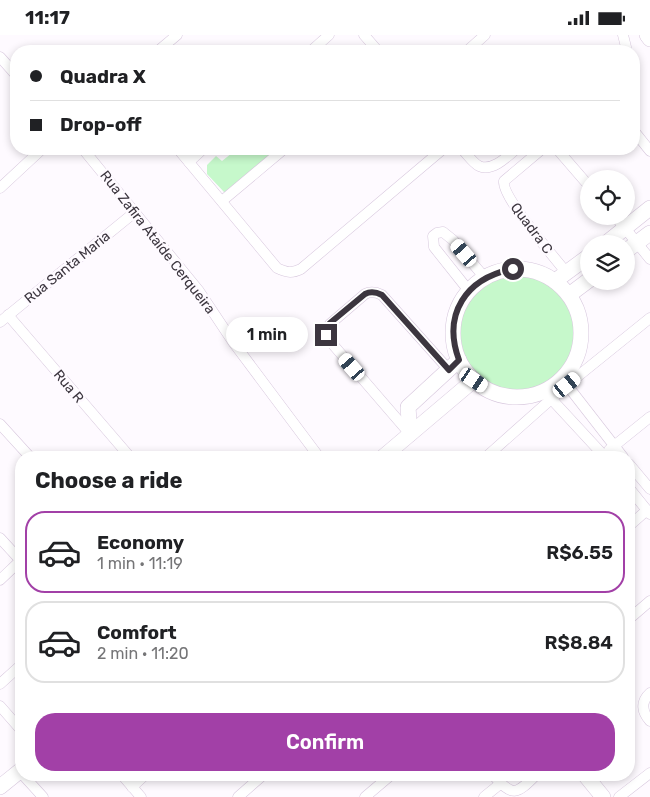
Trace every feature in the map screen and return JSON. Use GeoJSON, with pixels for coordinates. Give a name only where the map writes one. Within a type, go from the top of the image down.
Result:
{"type":"FeatureCollection","features":[{"type":"Feature","properties":{"kind":"street"},"geometry":{"type":"LineString","coordinates":[[165,45],[177,35]]}},
{"type":"Feature","properties":{"kind":"street"},"geometry":{"type":"LineString","coordinates":[[318,45],[329,35]]}},
{"type":"Feature","properties":{"kind":"street"},"geometry":{"type":"LineString","coordinates":[[364,35],[373,45]]}},
{"type":"Feature","properties":{"kind":"street"},"geometry":{"type":"LineString","coordinates":[[474,45],[486,35]]}},
{"type":"Feature","properties":{"kind":"street"},"geometry":{"type":"LineString","coordinates":[[647,35],[650,39]]}},
{"type":"Feature","properties":{"kind":"street"},"geometry":{"type":"LineString","coordinates":[[0,57],[10,68]]}},
{"type":"Feature","properties":{"kind":"street"},"geometry":{"type":"LineString","coordinates":[[640,138],[650,151]]}},
{"type":"Feature","properties":{"kind":"street"},"geometry":{"type":"LineString","coordinates":[[0,188],[36,155]]}},
{"type":"Feature","properties":{"kind":"street","name":"Rua Zafira Ataíde Cerqueira"},"geometry":{"type":"LineString","coordinates":[[88,155],[199,291],[233,342],[315,451]]}},
{"type":"Feature","properties":{"kind":"street"},"geometry":{"type":"LineString","coordinates":[[183,155],[277,268],[293,273],[301,269],[436,155]]}},
{"type":"Feature","properties":{"kind":"street"},"geometry":{"type":"LineString","coordinates":[[189,162],[197,155]]}},
{"type":"Feature","properties":{"kind":"street"},"geometry":{"type":"LineString","coordinates":[[222,201],[277,155]]}},
{"type":"Feature","properties":{"kind":"street"},"geometry":{"type":"LineString","coordinates":[[468,155],[478,165],[486,167],[495,165],[509,155]]}},
{"type":"Feature","properties":{"kind":"street","name":"Quadra C"},"geometry":{"type":"LineString","coordinates":[[535,155],[504,181],[503,185],[506,193],[560,277]]}},
{"type":"Feature","properties":{"kind":"street"},"geometry":{"type":"LineString","coordinates":[[562,155],[580,176]]}},
{"type":"Feature","properties":{"kind":"street"},"geometry":{"type":"LineString","coordinates":[[618,235],[650,208]]}},
{"type":"Feature","properties":{"kind":"street","name":"Rua Santa Maria"},"geometry":{"type":"LineString","coordinates":[[0,322],[135,212]]}},
{"type":"Feature","properties":{"kind":"street"},"geometry":{"type":"LineString","coordinates":[[623,225],[628,235]]}},
{"type":"Feature","properties":{"kind":"street"},"geometry":{"type":"LineString","coordinates":[[468,291],[434,247],[433,236],[437,233],[443,232],[453,240],[486,278]]}},
{"type":"Feature","properties":{"kind":"street"},"geometry":{"type":"LineString","coordinates":[[635,245],[650,233]]}},
{"type":"Feature","properties":{"kind":"street"},"geometry":{"type":"LineString","coordinates":[[635,249],[650,259]]}},
{"type":"Feature","properties":{"kind":"street"},"geometry":{"type":"LineString","coordinates":[[410,434],[408,407],[454,365],[453,327],[461,302],[468,291],[486,278],[499,272],[513,269],[528,270],[560,277],[580,263]]}},
{"type":"Feature","properties":{"kind":"street"},"geometry":{"type":"LineString","coordinates":[[560,277],[576,308],[580,322],[581,337],[576,358],[566,381]]}},
{"type":"Feature","properties":{"kind":"street"},"geometry":{"type":"LineString","coordinates":[[569,295],[580,287]]}},
{"type":"Feature","properties":{"kind":"street"},"geometry":{"type":"LineString","coordinates":[[410,434],[329,340],[326,329],[330,323],[370,292],[382,295],[454,365],[489,391],[507,396],[548,395]]}},
{"type":"Feature","properties":{"kind":"street","name":"Rua R"},"geometry":{"type":"LineString","coordinates":[[8,315],[125,451]]}},
{"type":"Feature","properties":{"kind":"street"},"geometry":{"type":"LineString","coordinates":[[492,451],[548,395],[650,318]]}},
{"type":"Feature","properties":{"kind":"street"},"geometry":{"type":"LineString","coordinates":[[390,451],[474,380]]}},
{"type":"Feature","properties":{"kind":"street"},"geometry":{"type":"LineString","coordinates":[[566,381],[618,451]]}},
{"type":"Feature","properties":{"kind":"street"},"geometry":{"type":"LineString","coordinates":[[548,395],[598,451]]}},
{"type":"Feature","properties":{"kind":"street"},"geometry":{"type":"LineString","coordinates":[[610,451],[650,417]]}},
{"type":"Feature","properties":{"kind":"street"},"geometry":{"type":"LineString","coordinates":[[0,425],[24,451]]}},
{"type":"Feature","properties":{"kind":"street"},"geometry":{"type":"LineString","coordinates":[[635,471],[650,489]]}},
{"type":"Feature","properties":{"kind":"street"},"geometry":{"type":"LineString","coordinates":[[635,496],[648,512],[635,522]]}},
{"type":"Feature","properties":{"kind":"street"},"geometry":{"type":"LineString","coordinates":[[0,537],[15,554]]}},
{"type":"Feature","properties":{"kind":"street"},"geometry":{"type":"LineString","coordinates":[[0,580],[15,566]]}},
{"type":"Feature","properties":{"kind":"street"},"geometry":{"type":"LineString","coordinates":[[635,614],[650,601]]}},
{"type":"Feature","properties":{"kind":"street"},"geometry":{"type":"LineString","coordinates":[[0,684],[15,670]]}},
{"type":"Feature","properties":{"kind":"street"},"geometry":{"type":"LineString","coordinates":[[650,693],[642,703],[643,709],[650,721]]}},
{"type":"Feature","properties":{"kind":"street"},"geometry":{"type":"LineString","coordinates":[[0,706],[15,722]]}},
{"type":"Feature","properties":{"kind":"street"},"geometry":{"type":"LineString","coordinates":[[618,797],[650,773]]}},
{"type":"Feature","properties":{"kind":"street"},"geometry":{"type":"LineString","coordinates":[[0,787],[15,776]]}},
{"type":"Feature","properties":{"kind":"street"},"geometry":{"type":"LineString","coordinates":[[29,781],[42,797]]}},
{"type":"Feature","properties":{"kind":"street"},"geometry":{"type":"LineString","coordinates":[[127,781],[141,797]]}},
{"type":"Feature","properties":{"kind":"street"},"geometry":{"type":"LineString","coordinates":[[132,787],[138,781]]}},
{"type":"Feature","properties":{"kind":"street"},"geometry":{"type":"LineString","coordinates":[[238,797],[256,781]]}},
{"type":"Feature","properties":{"kind":"street"},"geometry":{"type":"LineString","coordinates":[[365,797],[384,781]]}},
{"type":"Feature","properties":{"kind":"street"},"geometry":{"type":"LineString","coordinates":[[498,781],[512,792],[520,791],[530,781]]}},
{"type":"Feature","properties":{"kind":"street"},"geometry":{"type":"LineString","coordinates":[[590,781],[603,797]]}},
{"type":"Feature","properties":{"kind":"street"},"geometry":{"type":"LineString","coordinates":[[484,797],[500,784]]}},
{"type":"Feature","properties":{"kind":"green space"},"geometry":{"type":"Polygon","coordinates":[[[230,155],[275,155],[227,193],[207,174],[207,165],[216,156],[222,161],[230,155]]]}},
{"type":"Feature","properties":{"kind":"green space"},"geometry":{"type":"Polygon","coordinates":[[[518,272],[541,276],[561,289],[574,309],[578,332],[574,355],[561,375],[541,388],[518,392],[495,388],[475,375],[462,355],[458,332],[462,309],[475,289],[495,276],[518,272]]]}},
{"type":"Feature","properties":{"kind":"route"},"geometry":{"type":"LineString","coordinates":[[326,335],[326,329],[330,323],[365,294],[376,292],[382,295],[449,370],[459,360],[453,340],[453,327],[461,302],[468,291],[476,284],[499,272],[513,269]]}}]}
